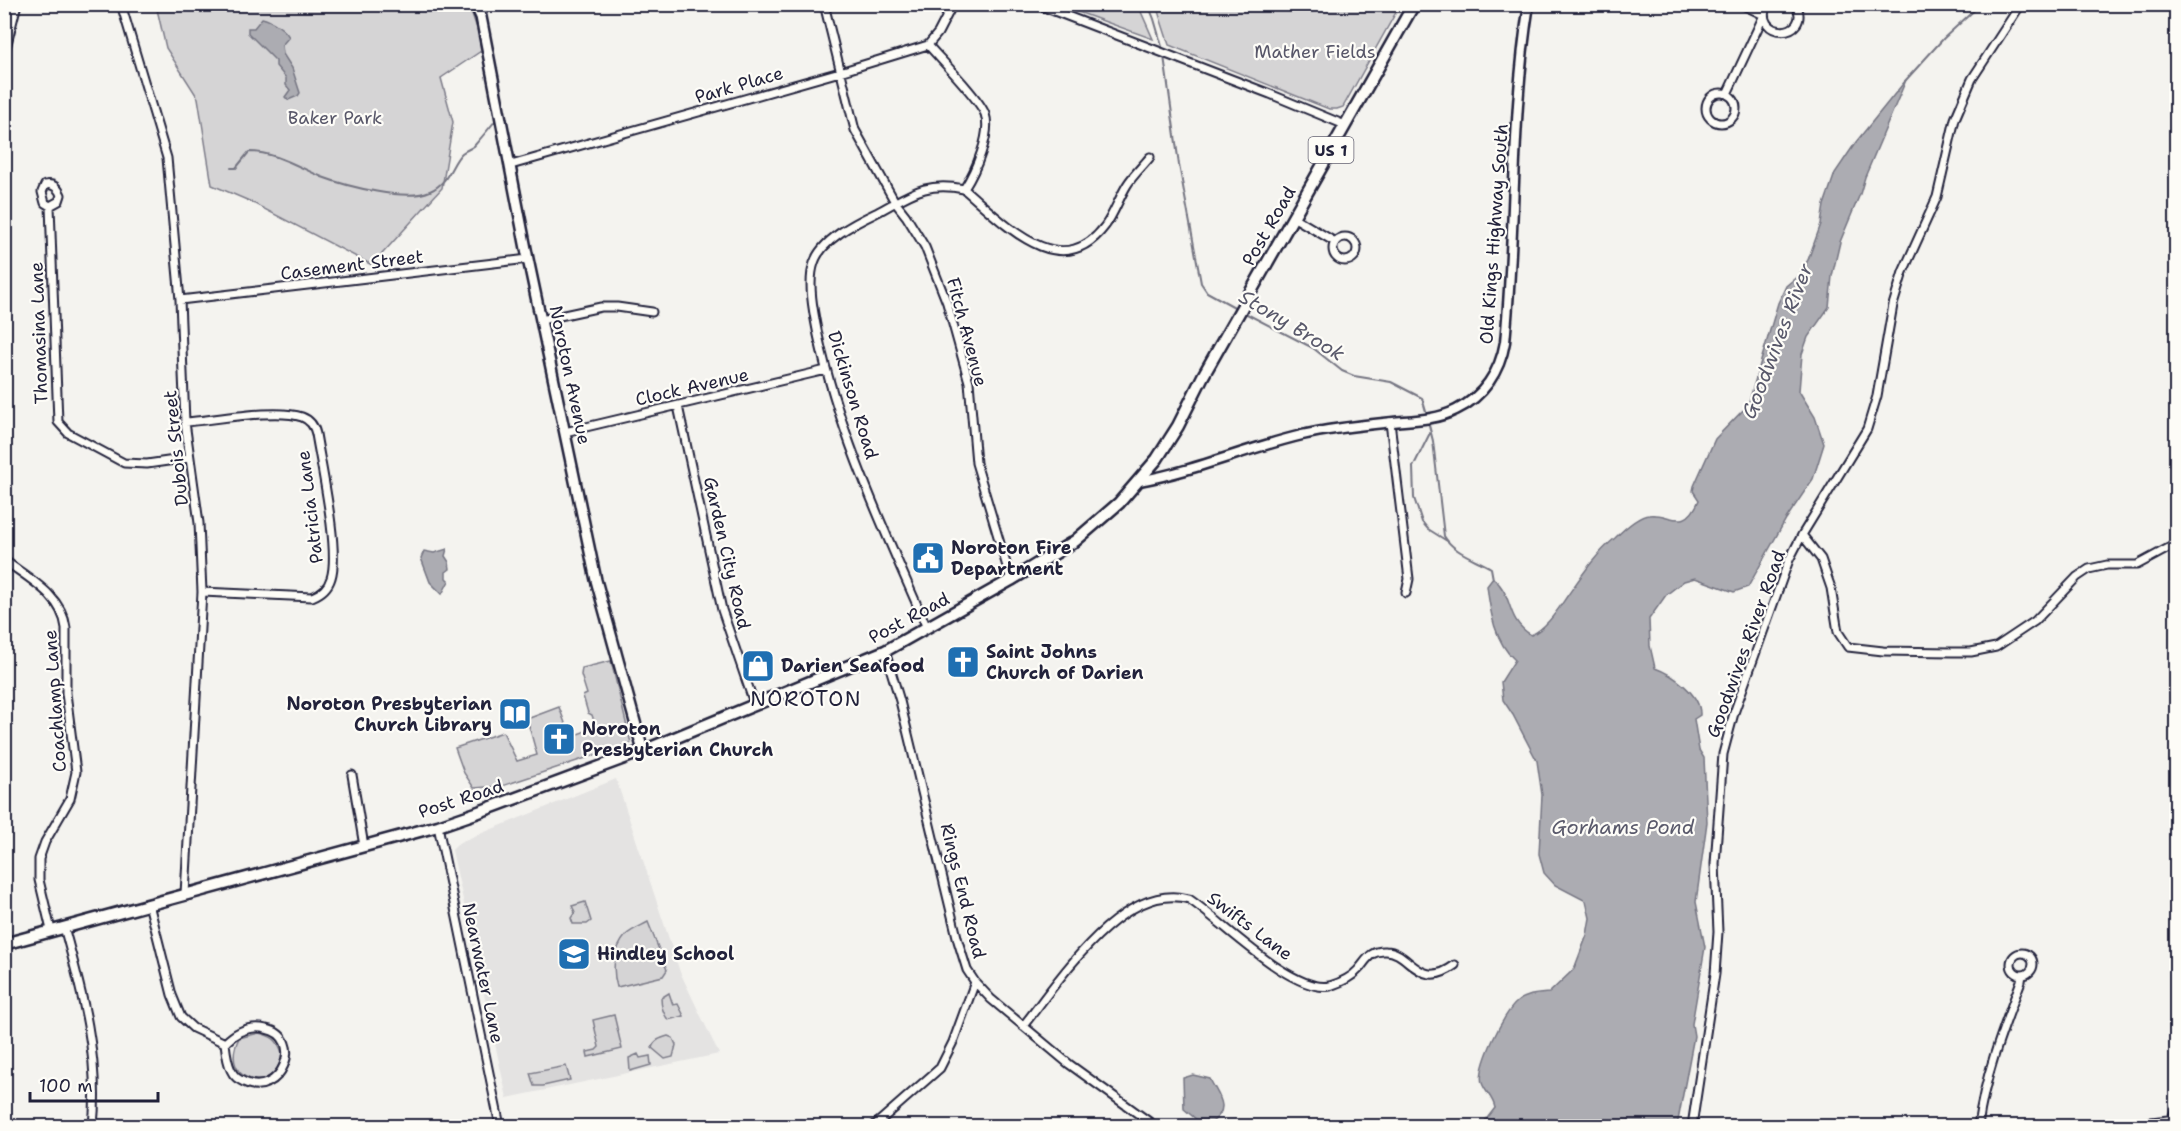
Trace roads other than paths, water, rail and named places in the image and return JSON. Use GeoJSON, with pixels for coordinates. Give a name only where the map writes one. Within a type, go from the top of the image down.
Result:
{"type":"FeatureCollection","features":[{"type":"Feature","properties":{"kind":"main road","name":"Noroton Avenue"},"geometry":{"type":"LineString","coordinates":[[475,4],[481,17],[528,259],[596,580],[643,751]]}},
{"type":"Feature","properties":{"kind":"main road","name":"Post Road"},"geometry":{"type":"LineString","coordinates":[[4,944],[438,825],[643,751],[885,651],[1075,541],[1107,514],[1139,481],[1157,459],[1178,426],[1203,376],[1414,4]]}},
{"type":"Feature","properties":{"kind":"street"},"geometry":{"type":"LineString","coordinates":[[4,56],[17,4]]}},
{"type":"Feature","properties":{"kind":"street","name":"Dubois Street"},"geometry":{"type":"LineString","coordinates":[[121,4],[167,158],[180,300],[185,423],[199,522],[202,592],[184,894]]}},
{"type":"Feature","properties":{"kind":"street","name":"Fitch Avenue"},"geometry":{"type":"LineString","coordinates":[[824,4],[855,130],[895,202],[925,248],[947,303],[969,382],[976,464],[1011,580]]}},
{"type":"Feature","properties":{"kind":"street"},"geometry":{"type":"LineString","coordinates":[[953,4],[938,33],[928,45],[970,93],[985,114],[986,131],[975,172],[964,189],[1019,236],[1050,250],[1074,250],[1092,241],[1107,224],[1128,184],[1150,157]]}},
{"type":"Feature","properties":{"kind":"street"},"geometry":{"type":"LineString","coordinates":[[1036,4],[1345,125]]}},
{"type":"Feature","properties":{"kind":"street","name":"Old Kings Highway South"},"geometry":{"type":"LineString","coordinates":[[1139,481],[1168,476],[1302,435],[1336,428],[1431,418],[1456,410],[1483,389],[1496,371],[1503,353],[1518,111],[1524,34],[1529,4]]}},
{"type":"Feature","properties":{"kind":"street"},"geometry":{"type":"LineString","coordinates":[[1741,4],[1764,15],[1770,27],[1776,30],[1789,30],[1798,20],[1799,13],[1796,4]]}},
{"type":"Feature","properties":{"kind":"street"},"geometry":{"type":"LineString","coordinates":[[1727,94],[1767,4]]}},
{"type":"Feature","properties":{"kind":"street","name":"Goodwives River Road"},"geometry":{"type":"LineString","coordinates":[[1692,1126],[1716,974],[1718,932],[1715,864],[1724,746],[1782,578],[1802,535],[1867,429],[1877,396],[1893,305],[1903,272],[1937,197],[1955,118],[1972,80],[2021,4]]}},
{"type":"Feature","properties":{"kind":"street","name":"Park Place"},"geometry":{"type":"LineString","coordinates":[[511,165],[928,45]]}},
{"type":"Feature","properties":{"kind":"street"},"geometry":{"type":"LineString","coordinates":[[1715,94],[1727,94],[1735,103],[1735,115],[1727,123],[1715,123],[1707,114],[1707,102],[1715,94]]}},
{"type":"Feature","properties":{"kind":"street","name":"Dickinson Road"},"geometry":{"type":"LineString","coordinates":[[927,628],[864,480],[840,416],[826,370],[811,301],[814,263],[828,243],[850,226],[895,202],[926,187],[945,185],[964,189]]}},
{"type":"Feature","properties":{"kind":"street","name":"Thomasina Lane"},"geometry":{"type":"LineString","coordinates":[[50,206],[58,422],[68,433],[124,464],[147,465],[189,458]]}},
{"type":"Feature","properties":{"kind":"street"},"geometry":{"type":"LineString","coordinates":[[1293,217],[1335,243]]}},
{"type":"Feature","properties":{"kind":"street","name":"Casement Street"},"geometry":{"type":"LineString","coordinates":[[180,300],[528,259]]}},
{"type":"Feature","properties":{"kind":"street"},"geometry":{"type":"LineString","coordinates":[[541,320],[601,307],[652,312]]}},
{"type":"Feature","properties":{"kind":"street","name":"Clock Avenue"},"geometry":{"type":"LineString","coordinates":[[565,432],[826,370]]}},
{"type":"Feature","properties":{"kind":"street","name":"Garden City Road"},"geometry":{"type":"LineString","coordinates":[[678,406],[722,610],[755,706]]}},
{"type":"Feature","properties":{"kind":"street","name":"Patricia Lane"},"geometry":{"type":"LineString","coordinates":[[185,423],[277,414],[298,416],[309,421],[314,426],[316,434],[332,538],[332,576],[324,590],[312,597],[202,592]]}},
{"type":"Feature","properties":{"kind":"street"},"geometry":{"type":"LineString","coordinates":[[1390,423],[1410,579],[1406,593]]}},
{"type":"Feature","properties":{"kind":"street"},"geometry":{"type":"LineString","coordinates":[[1802,535],[1821,559],[1831,588],[1838,632],[1848,647],[1883,651],[1971,652],[1996,647],[2035,621],[2077,577],[2089,569],[2107,565],[2137,565],[2176,544]]}},
{"type":"Feature","properties":{"kind":"street","name":"Coachlamp Lane"},"geometry":{"type":"LineString","coordinates":[[4,560],[58,603],[66,628],[66,693],[76,772],[70,799],[45,842],[39,859],[41,893],[51,930]]}},
{"type":"Feature","properties":{"kind":"street","name":"Rings End Road"},"geometry":{"type":"LineString","coordinates":[[885,651],[903,711],[962,958],[975,982],[1069,1064],[1155,1126]]}},
{"type":"Feature","properties":{"kind":"street"},"geometry":{"type":"LineString","coordinates":[[352,776],[364,846]]}},
{"type":"Feature","properties":{"kind":"street","name":"Nearwater Lane"},"geometry":{"type":"LineString","coordinates":[[438,825],[500,1126]]}},
{"type":"Feature","properties":{"kind":"street","name":"Swifts Lane"},"geometry":{"type":"LineString","coordinates":[[1023,1026],[1074,963],[1115,918],[1141,902],[1164,896],[1189,898],[1272,963],[1295,979],[1311,985],[1323,987],[1340,982],[1354,974],[1368,957],[1378,951],[1395,952],[1417,970],[1430,973],[1439,974],[1455,965]]}},
{"type":"Feature","properties":{"kind":"street"},"geometry":{"type":"LineString","coordinates":[[149,903],[172,995],[181,1017],[193,1029],[225,1043]]}},
{"type":"Feature","properties":{"kind":"street"},"geometry":{"type":"LineString","coordinates":[[64,927],[83,997],[92,1048],[95,1100],[93,1126]]}},
{"type":"Feature","properties":{"kind":"street"},"geometry":{"type":"LineString","coordinates":[[1978,1126],[1992,1058],[2022,975]]}},
{"type":"Feature","properties":{"kind":"street"},"geometry":{"type":"LineString","coordinates":[[874,1126],[940,1068],[953,1042],[975,982]]}},
{"type":"Feature","properties":{"kind":"street"},"geometry":{"type":"LineString","coordinates":[[251,1028],[273,1030],[285,1042],[286,1061],[281,1073],[273,1081],[261,1085],[249,1084],[236,1077],[230,1070],[225,1043],[232,1036],[251,1028]]}},
{"type":"Feature","properties":{"kind":"street"},"geometry":{"type":"LineString","coordinates":[[2125,1126],[2174,1122],[2176,1108]]}},
{"type":"Feature","properties":{"kind":"water"},"geometry":{"type":"Polygon","coordinates":[[[262,18],[277,25],[289,37],[282,45],[283,54],[292,68],[300,93],[288,100],[285,97],[290,90],[286,85],[286,78],[276,66],[276,61],[248,33],[248,28],[254,28],[262,18]]]}},
{"type":"Feature","properties":{"kind":"water","name":"Gorhams Pond"},"geometry":{"type":"Polygon","coordinates":[[[1906,80],[1840,242],[1832,276],[1829,307],[1808,337],[1802,354],[1799,391],[1815,417],[1824,444],[1813,479],[1786,519],[1748,587],[1734,592],[1695,578],[1684,581],[1666,595],[1649,619],[1650,646],[1655,668],[1669,675],[1691,692],[1699,707],[1700,715],[1694,719],[1699,750],[1704,758],[1707,822],[1696,902],[1705,947],[1692,1024],[1694,1036],[1677,1126],[1481,1126],[1495,1108],[1482,1083],[1482,1075],[1487,1053],[1499,1028],[1517,1002],[1528,996],[1549,993],[1574,969],[1587,935],[1590,918],[1586,901],[1555,885],[1544,873],[1539,854],[1542,795],[1537,761],[1503,700],[1501,682],[1515,660],[1498,636],[1487,586],[1493,578],[1500,585],[1517,621],[1531,635],[1547,623],[1595,558],[1631,524],[1649,515],[1683,519],[1694,510],[1699,500],[1693,491],[1694,486],[1715,439],[1748,405],[1778,303],[1786,286],[1799,275],[1808,260],[1835,173],[1856,142],[1906,80]]]}},
{"type":"Feature","properties":{"kind":"water"},"geometry":{"type":"Polygon","coordinates":[[[447,549],[445,556],[450,569],[446,572],[446,578],[449,581],[442,594],[430,582],[421,558],[424,551],[434,553],[447,549]]]}},
{"type":"Feature","properties":{"kind":"water"},"geometry":{"type":"Polygon","coordinates":[[[1193,1075],[1210,1079],[1219,1096],[1221,1112],[1211,1123],[1197,1120],[1184,1109],[1183,1078],[1193,1075]]]}},
{"type":"Feature","properties":{"kind":"waterway","name":"Stony Brook"},"geometry":{"type":"LineString","coordinates":[[1148,4],[1163,50]]}},
{"type":"Feature","properties":{"kind":"waterway","name":"Goodwives River"},"geometry":{"type":"LineString","coordinates":[[1905,81],[1944,38],[1981,4]]}},
{"type":"Feature","properties":{"kind":"waterway","name":"Stony Brook"},"geometry":{"type":"LineString","coordinates":[[1164,56],[1179,165],[1201,283],[1207,292],[1238,309]]}},
{"type":"Feature","properties":{"kind":"waterway"},"geometry":{"type":"LineString","coordinates":[[231,168],[236,168],[249,152],[268,154],[346,185],[392,194],[420,194],[442,183],[458,157],[474,146],[495,121]]}},
{"type":"Feature","properties":{"kind":"waterway","name":"Stony Brook"},"geometry":{"type":"LineString","coordinates":[[1243,312],[1313,348],[1342,371],[1354,376],[1391,382],[1422,398],[1427,415]]}},
{"type":"Feature","properties":{"kind":"waterway","name":"Stony Brook"},"geometry":{"type":"LineString","coordinates":[[1428,421],[1433,441],[1444,536],[1453,547],[1491,568],[1493,579]]}},
{"type":"Feature","properties":{"kind":"waterway"},"geometry":{"type":"LineString","coordinates":[[1430,433],[1413,467],[1414,498],[1422,522],[1428,529],[1447,541]]}},
{"type":"Feature","properties":{"kind":"place","name":"Noroton Fire Department"},"geometry":{"type":"Point","coordinates":[928,558]}},
{"type":"Feature","properties":{"kind":"place","name":"Saint Johns Church of Darien"},"geometry":{"type":"Point","coordinates":[963,662]}},
{"type":"Feature","properties":{"kind":"place","name":"Darien Seafood"},"geometry":{"type":"Point","coordinates":[758,666]}},
{"type":"Feature","properties":{"kind":"place","name":"Noroton Presbyterian Church Library"},"geometry":{"type":"Point","coordinates":[515,714]}},
{"type":"Feature","properties":{"kind":"place","name":"Noroton Presbyterian Church"},"geometry":{"type":"Point","coordinates":[559,739]}},
{"type":"Feature","properties":{"kind":"place","name":"Hindley School"},"geometry":{"type":"Point","coordinates":[574,954]}},
{"type":"Feature","properties":{"kind":"district","name":"NOROTON"},"geometry":{"type":"Point","coordinates":[806,699]}},
{"type":"Feature","properties":{"kind":"park label","name":"Mather Fields"},"geometry":{"type":"Point","coordinates":[1315,52]}},
{"type":"Feature","properties":{"kind":"park label","name":"Baker Park"},"geometry":{"type":"Point","coordinates":[335,118]}}]}
